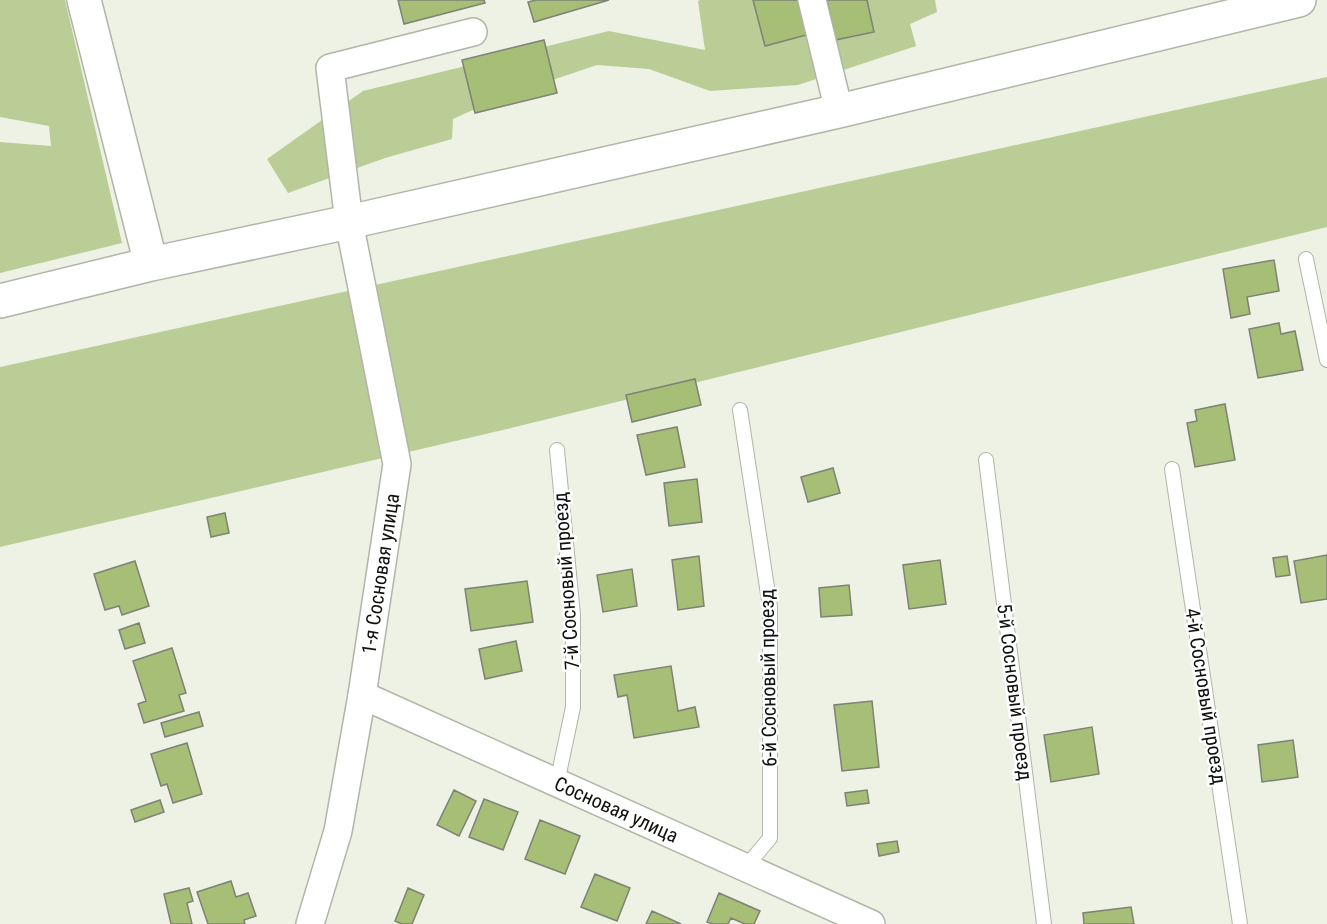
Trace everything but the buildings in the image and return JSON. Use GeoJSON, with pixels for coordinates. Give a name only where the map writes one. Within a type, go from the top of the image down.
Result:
{"type":"FeatureCollection","features":[{"type":"Feature","properties":{"kind":"street"},"geometry":{"type":"LineString","coordinates":[[84,0],[151,264]]}},
{"type":"Feature","properties":{"kind":"street"},"geometry":{"type":"LineString","coordinates":[[812,0],[839,111]]}},
{"type":"Feature","properties":{"kind":"street"},"geometry":{"type":"LineString","coordinates":[[0,301],[151,264],[349,222],[839,111],[1299,0]]}},
{"type":"Feature","properties":{"kind":"street","name":"1-я Сосновая улица"},"geometry":{"type":"LineString","coordinates":[[310,924],[338,831],[398,464],[349,222],[330,68],[472,32]]}},
{"type":"Feature","properties":{"kind":"street","name":"Сосновая улица"},"geometry":{"type":"LineString","coordinates":[[362,695],[871,924]]}},
{"type":"Feature","properties":{"kind":"lane"},"geometry":{"type":"LineString","coordinates":[[1306,259],[1327,360]]}},
{"type":"Feature","properties":{"kind":"lane","name":"6-й Сосновый проезд"},"geometry":{"type":"LineString","coordinates":[[740,410],[770,607],[770,838],[745,868]]}},
{"type":"Feature","properties":{"kind":"lane","name":"7-й Сосновый проезд"},"geometry":{"type":"LineString","coordinates":[[557,450],[573,615],[573,707],[557,783]]}},
{"type":"Feature","properties":{"kind":"lane","name":"5-й Сосновый проезд"},"geometry":{"type":"LineString","coordinates":[[986,460],[1044,924]]}},
{"type":"Feature","properties":{"kind":"lane","name":"4-й Сосновый проезд"},"geometry":{"type":"LineString","coordinates":[[1172,469],[1240,924]]}},
{"type":"Feature","properties":{"kind":"green space"},"geometry":{"type":"Polygon","coordinates":[[[0,0],[65,0],[122,243],[0,273],[0,142],[51,146],[49,126],[0,117],[0,0]]]}},
{"type":"Feature","properties":{"kind":"green space"},"geometry":{"type":"Polygon","coordinates":[[[935,0],[937,12],[910,24],[916,46],[798,85],[710,91],[649,69],[597,65],[499,98],[453,119],[452,139],[385,158],[288,193],[267,159],[363,91],[609,31],[705,50],[698,1],[935,0]]]}},
{"type":"Feature","properties":{"kind":"green space"},"geometry":{"type":"Polygon","coordinates":[[[1327,77],[1327,227],[507,429],[0,547],[0,367],[1327,77]]]}}]}
